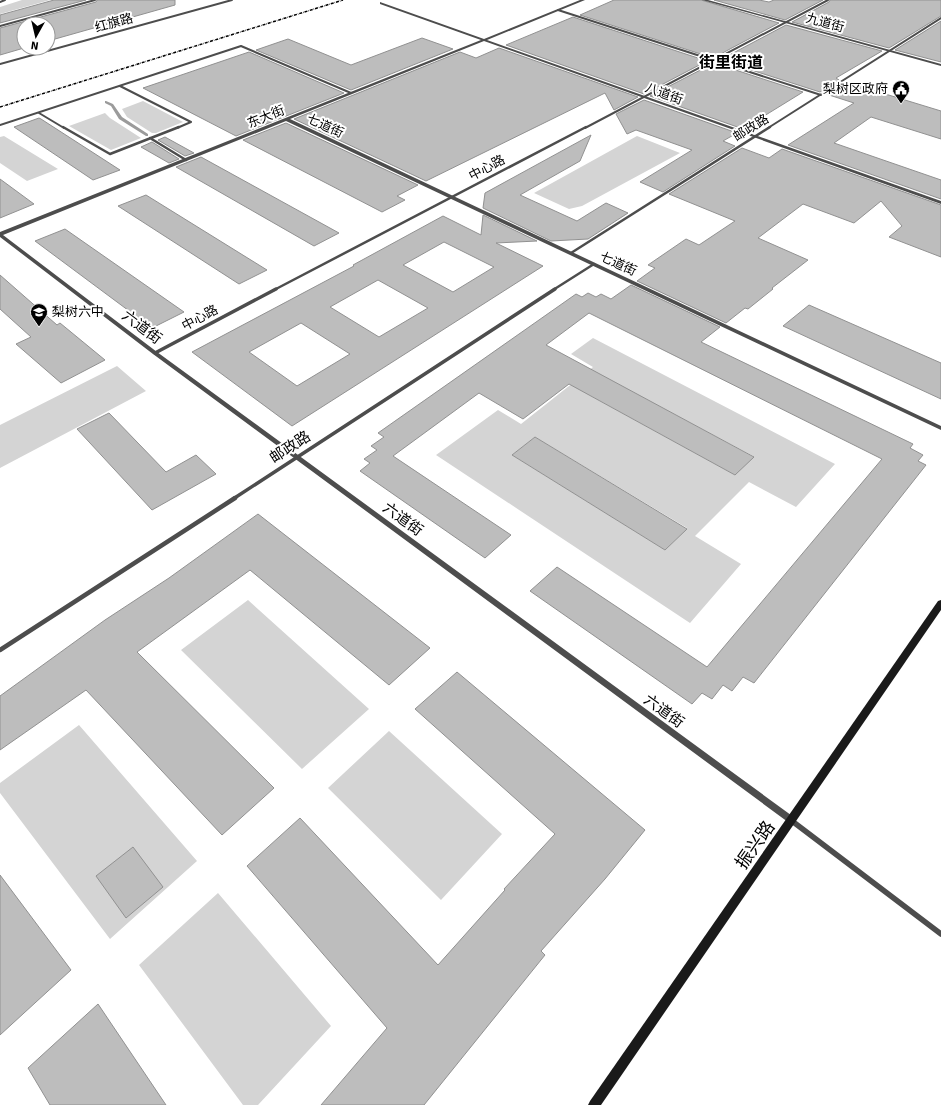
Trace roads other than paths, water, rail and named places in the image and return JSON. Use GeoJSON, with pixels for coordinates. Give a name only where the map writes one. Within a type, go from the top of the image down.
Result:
{"type":"FeatureCollection","features":[{"type":"Feature","properties":{"kind":"main road","name":"振兴路"},"geometry":{"type":"LineString","coordinates":[[594,1105],[792,821],[941,603]]}},
{"type":"Feature","properties":{"kind":"street"},"geometry":{"type":"LineString","coordinates":[[0,2],[5,0]]}},
{"type":"Feature","properties":{"kind":"street"},"geometry":{"type":"LineString","coordinates":[[0,26],[95,0]]}},
{"type":"Feature","properties":{"kind":"street","name":"红旗路"},"geometry":{"type":"LineString","coordinates":[[0,64],[232,0]]}},
{"type":"Feature","properties":{"kind":"street","name":"东大街"},"geometry":{"type":"LineString","coordinates":[[0,235],[583,0]]}},
{"type":"Feature","properties":{"kind":"street","name":"九道街"},"geometry":{"type":"LineString","coordinates":[[704,0],[941,65]]}},
{"type":"Feature","properties":{"kind":"street","name":"中心路"},"geometry":{"type":"LineString","coordinates":[[155,353],[828,0]]}},
{"type":"Feature","properties":{"kind":"street","name":"八道街"},"geometry":{"type":"LineString","coordinates":[[381,3],[941,203]]}},
{"type":"Feature","properties":{"kind":"street"},"geometry":{"type":"LineString","coordinates":[[558,10],[821,95]]}},
{"type":"Feature","properties":{"kind":"street","name":"邮政路"},"geometry":{"type":"LineString","coordinates":[[570,254],[941,18]]}},
{"type":"Feature","properties":{"kind":"street"},"geometry":{"type":"LineString","coordinates":[[0,125],[241,46],[351,94]]}},
{"type":"Feature","properties":{"kind":"street"},"geometry":{"type":"LineString","coordinates":[[39,113],[110,154],[191,122],[120,86]]}},
{"type":"Feature","properties":{"kind":"street","name":"七道街"},"geometry":{"type":"LineString","coordinates":[[286,120],[941,428]]}},
{"type":"Feature","properties":{"kind":"street"},"geometry":{"type":"LineString","coordinates":[[150,138],[186,160]]}},
{"type":"Feature","properties":{"kind":"street","name":"六道街"},"geometry":{"type":"LineString","coordinates":[[0,235],[155,353],[792,821]]}},
{"type":"Feature","properties":{"kind":"street","name":"邮政路"},"geometry":{"type":"LineString","coordinates":[[0,650],[594,264]]}},
{"type":"Feature","properties":{"kind":"street"},"geometry":{"type":"LineString","coordinates":[[792,821],[941,934]]}},
{"type":"Feature","properties":{"kind":"waterway"},"geometry":{"type":"LineString","coordinates":[[106,102],[112,105],[120,118],[147,135]]}},
{"type":"Feature","properties":{"kind":"railway"},"geometry":{"type":"LineString","coordinates":[[0,107],[343,0]]}},
{"type":"Feature","properties":{"kind":"place","name":"梨树区政府"},"geometry":{"type":"Point","coordinates":[901,104]}},
{"type":"Feature","properties":{"kind":"place","name":"梨树六中"},"geometry":{"type":"Point","coordinates":[39,327]}},
{"type":"Feature","properties":{"kind":"district","name":"街里街道"},"geometry":{"type":"Point","coordinates":[731,63]}}]}
